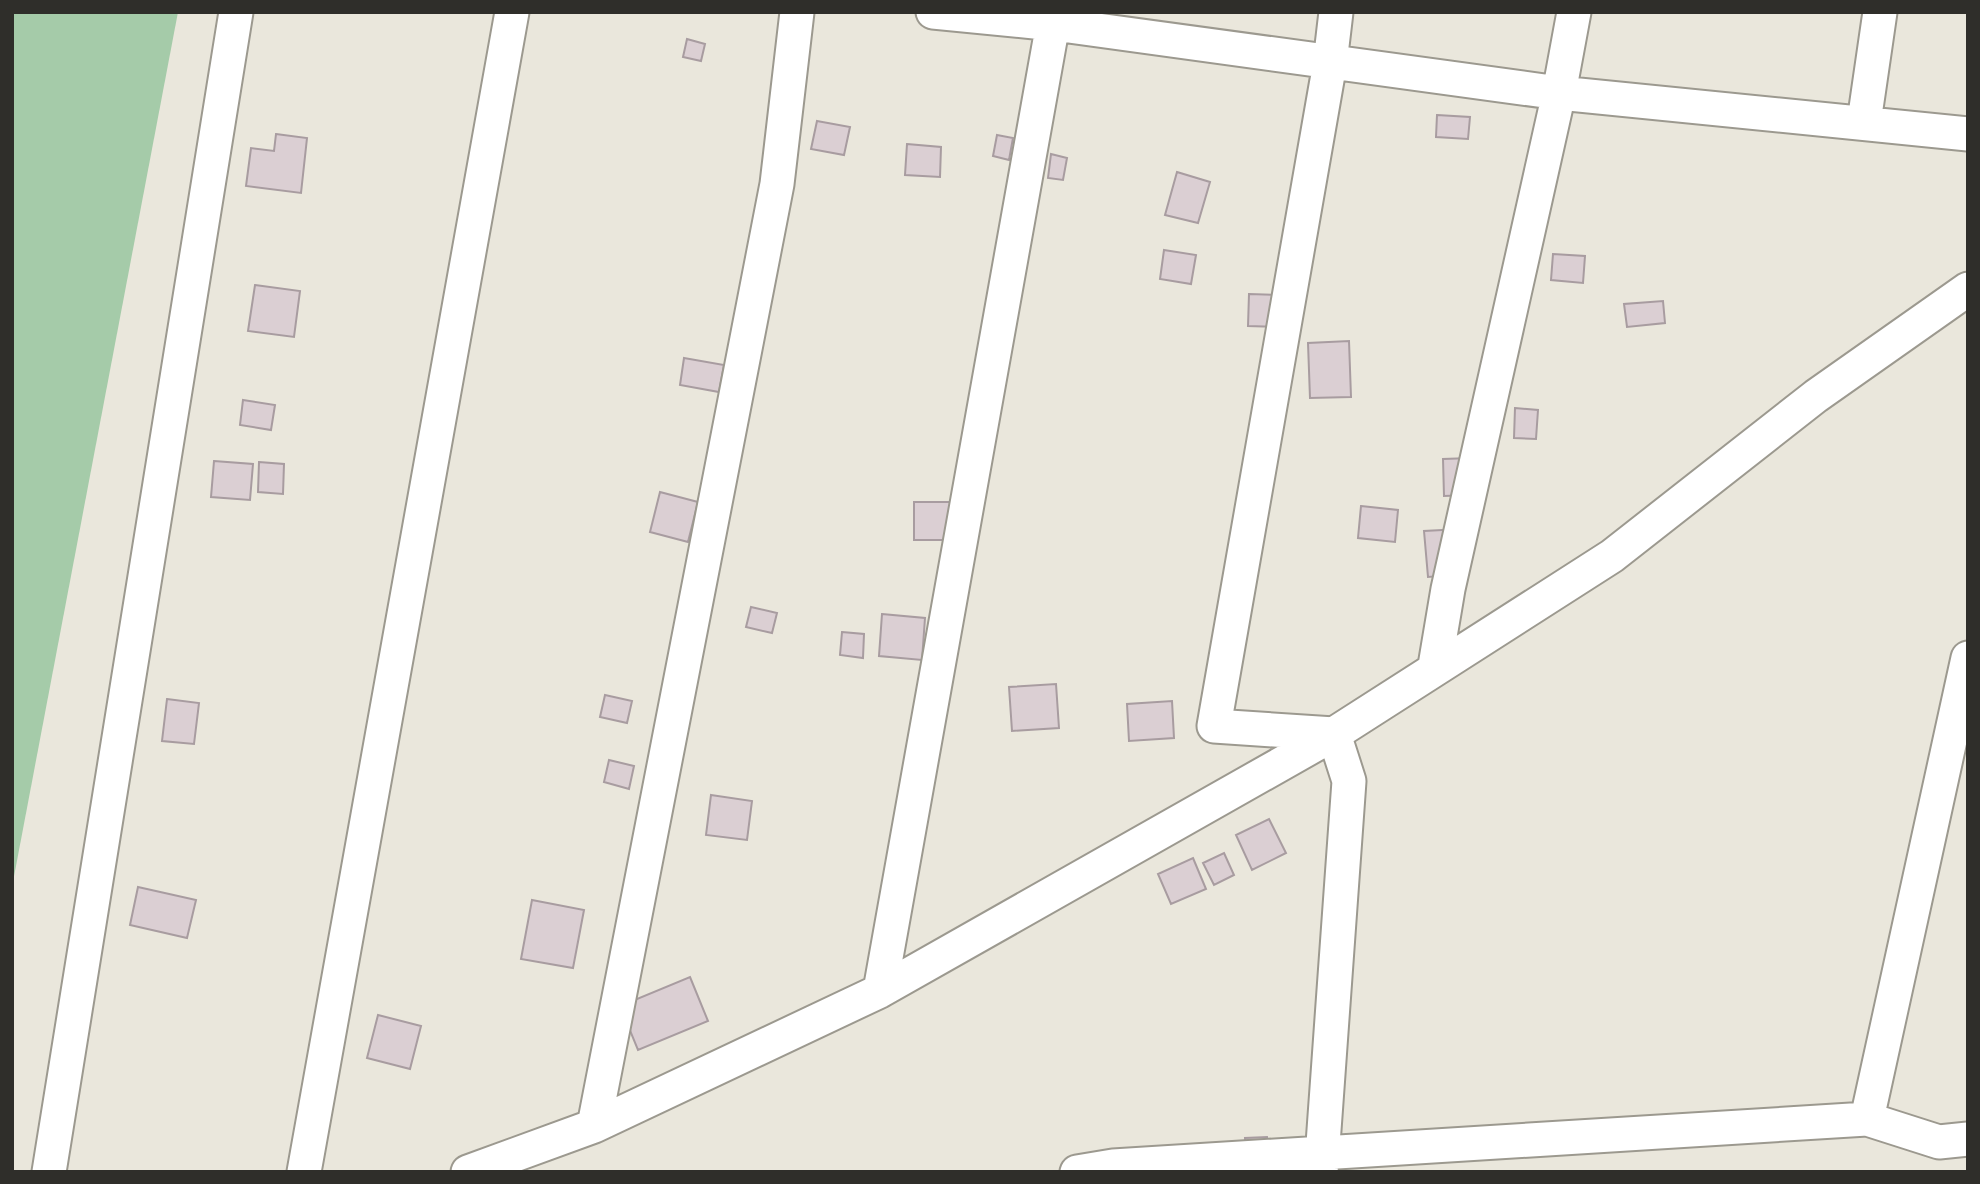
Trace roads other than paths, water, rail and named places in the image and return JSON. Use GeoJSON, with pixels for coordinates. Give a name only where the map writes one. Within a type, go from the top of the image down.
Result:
{"type":"FeatureCollection","features":[{"type":"Feature","properties":{"kind":"street"},"geometry":{"type":"LineString","coordinates":[[49,1172],[236,12]]}},
{"type":"Feature","properties":{"kind":"street"},"geometry":{"type":"LineString","coordinates":[[304,1172],[512,12]]}},
{"type":"Feature","properties":{"kind":"street"},"geometry":{"type":"LineString","coordinates":[[594,1126],[776,184],[797,12]]}},
{"type":"Feature","properties":{"kind":"street"},"geometry":{"type":"LineString","coordinates":[[933,12],[1055,18],[1330,63],[1559,93],[1968,134]]}},
{"type":"Feature","properties":{"kind":"street"},"geometry":{"type":"LineString","coordinates":[[1334,734],[1214,726],[1330,63],[1336,12]]}},
{"type":"Feature","properties":{"kind":"street"},"geometry":{"type":"LineString","coordinates":[[1436,666],[1448,589],[1559,93],[1574,12]]}},
{"type":"Feature","properties":{"kind":"street"},"geometry":{"type":"LineString","coordinates":[[1864,122],[1880,12]]}},
{"type":"Feature","properties":{"kind":"street"},"geometry":{"type":"LineString","coordinates":[[880,991],[1055,18]]}},
{"type":"Feature","properties":{"kind":"street"},"geometry":{"type":"LineString","coordinates":[[468,1172],[594,1126],[880,991],[1334,734],[1436,666],[1612,556],[1816,396],[1968,289]]}},
{"type":"Feature","properties":{"kind":"street"},"geometry":{"type":"LineString","coordinates":[[1867,1119],[1968,658]]}},
{"type":"Feature","properties":{"kind":"street"},"geometry":{"type":"LineString","coordinates":[[1322,1163],[1349,781],[1334,734]]}},
{"type":"Feature","properties":{"kind":"street"},"geometry":{"type":"LineString","coordinates":[[1077,1172],[1113,1166],[1322,1163],[1867,1119],[1949,1151]]}}]}
